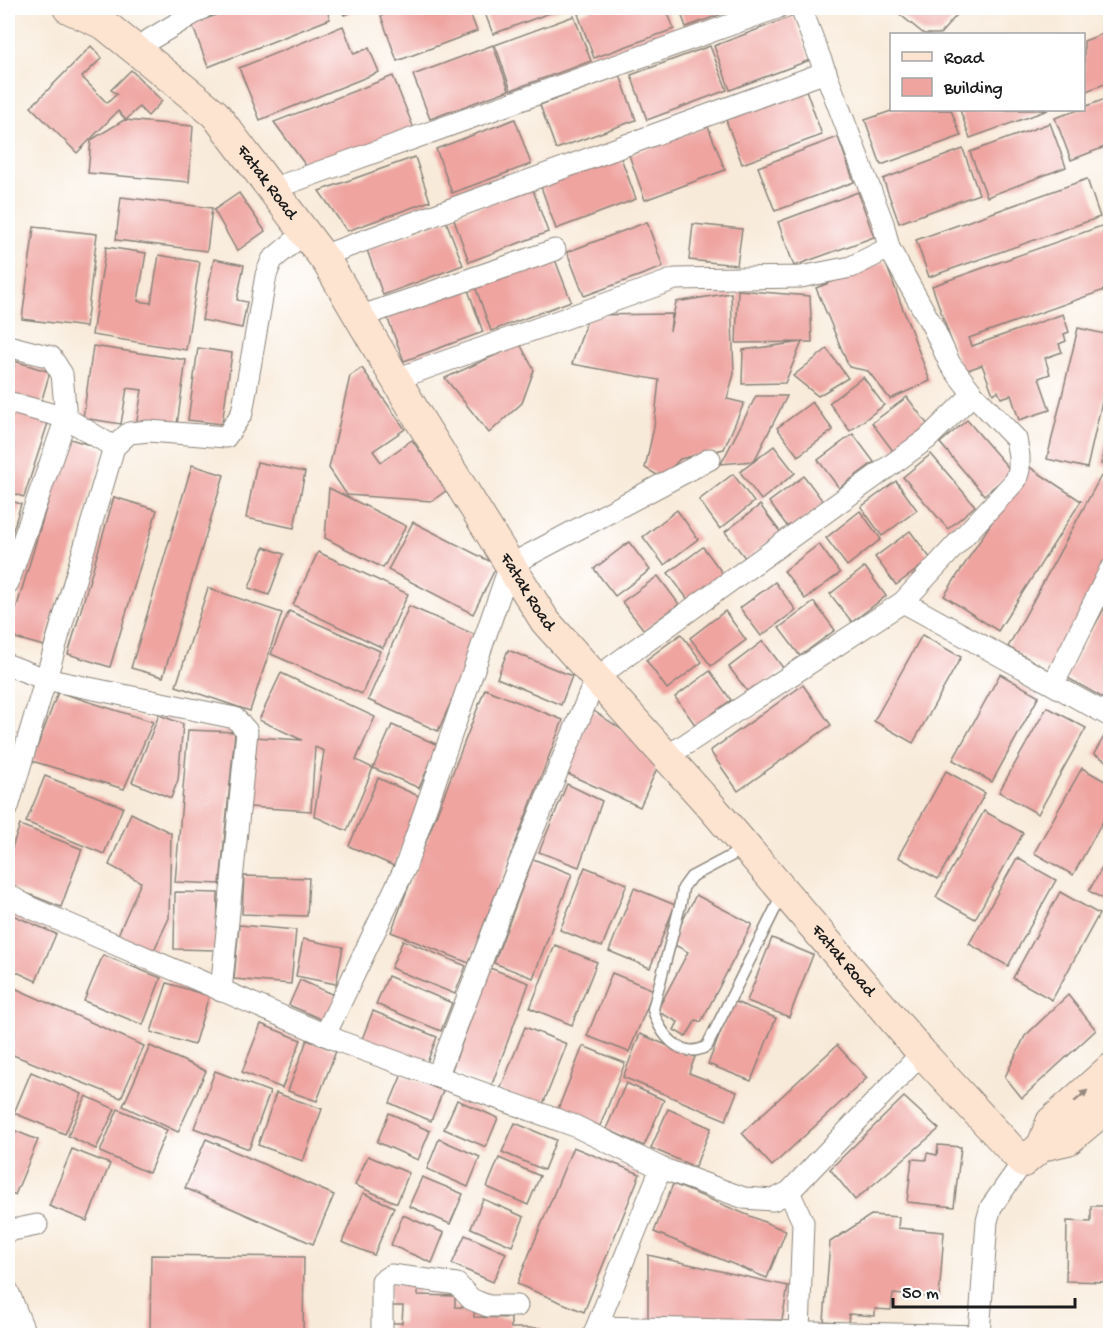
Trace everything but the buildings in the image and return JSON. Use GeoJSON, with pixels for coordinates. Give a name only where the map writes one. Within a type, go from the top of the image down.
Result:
{"type":"FeatureCollection","features":[{"type":"Feature","properties":{"kind":"main road","name":"Fatak Road"},"geometry":{"type":"LineString","coordinates":[[86,11],[215,114],[272,189],[313,244],[545,621],[747,848],[922,1053],[1046,1142]]}},
{"type":"Feature","properties":{"kind":"main road"},"geometry":{"type":"LineString","coordinates":[[1046,1142],[1110,1069]]}},
{"type":"Feature","properties":{"kind":"main road"},"geometry":{"type":"LineString","coordinates":[[1046,1142],[1110,1105]]}},
{"type":"Feature","properties":{"kind":"street"},"geometry":{"type":"LineString","coordinates":[[134,49],[203,8]]}},
{"type":"Feature","properties":{"kind":"street"},"geometry":{"type":"LineString","coordinates":[[272,189],[777,8]]}},
{"type":"Feature","properties":{"kind":"street"},"geometry":{"type":"LineString","coordinates":[[666,757],[903,602],[1016,480],[1019,470],[1016,439],[973,394],[950,364],[934,329],[889,248],[883,222],[801,8]]}},
{"type":"Feature","properties":{"kind":"street"},"geometry":{"type":"LineString","coordinates":[[8,807],[114,447],[129,433],[148,431],[226,437],[242,413],[266,275],[272,260],[313,244],[826,72]]}},
{"type":"Feature","properties":{"kind":"street"},"geometry":{"type":"LineString","coordinates":[[396,379],[580,311],[675,279],[801,277],[851,267],[889,248]]}},
{"type":"Feature","properties":{"kind":"street"},"geometry":{"type":"LineString","coordinates":[[358,316],[555,250]]}},
{"type":"Feature","properties":{"kind":"street"},"geometry":{"type":"LineString","coordinates":[[8,346],[51,357],[62,374],[66,418],[8,583]]}},
{"type":"Feature","properties":{"kind":"street"},"geometry":{"type":"LineString","coordinates":[[437,1077],[517,869],[596,678],[927,439],[973,394]]}},
{"type":"Feature","properties":{"kind":"street"},"geometry":{"type":"LineString","coordinates":[[8,402],[66,418],[114,447]]}},
{"type":"Feature","properties":{"kind":"street"},"geometry":{"type":"LineString","coordinates":[[325,1035],[405,868],[510,565],[710,459]]}},
{"type":"Feature","properties":{"kind":"street"},"geometry":{"type":"LineString","coordinates":[[1054,683],[1110,570]]}},
{"type":"Feature","properties":{"kind":"street"},"geometry":{"type":"LineString","coordinates":[[903,602],[1054,683],[1110,716]]}},
{"type":"Feature","properties":{"kind":"street"},"geometry":{"type":"LineString","coordinates":[[8,665],[45,679],[235,718],[247,731],[221,990]]}},
{"type":"Feature","properties":{"kind":"street"},"geometry":{"type":"LineString","coordinates":[[8,895],[31,908],[325,1035],[575,1126],[661,1168],[744,1198],[773,1200],[789,1192],[922,1053]]}},
{"type":"Feature","properties":{"kind":"street"},"geometry":{"type":"LineString","coordinates":[[661,1168],[595,1331],[981,1335],[987,1221],[991,1207],[1046,1142]]}},
{"type":"Feature","properties":{"kind":"street"},"geometry":{"type":"LineString","coordinates":[[789,1192],[803,1222],[799,1332]]}},
{"type":"Feature","properties":{"kind":"street"},"geometry":{"type":"LineString","coordinates":[[8,1231],[38,1225]]}},
{"type":"Feature","properties":{"kind":"street"},"geometry":{"type":"LineString","coordinates":[[382,1335],[382,1281],[391,1275],[457,1284],[471,1299],[478,1302],[488,1305],[517,1306]]}},
{"type":"Feature","properties":{"kind":"street"},"geometry":{"type":"LineString","coordinates":[[8,1291],[26,1335]]}},
{"type":"Feature","properties":{"kind":"lane"},"geometry":{"type":"LineString","coordinates":[[747,848],[691,877],[683,888],[653,1009],[656,1021],[671,1043],[693,1051],[707,1046],[784,891]]}}]}
